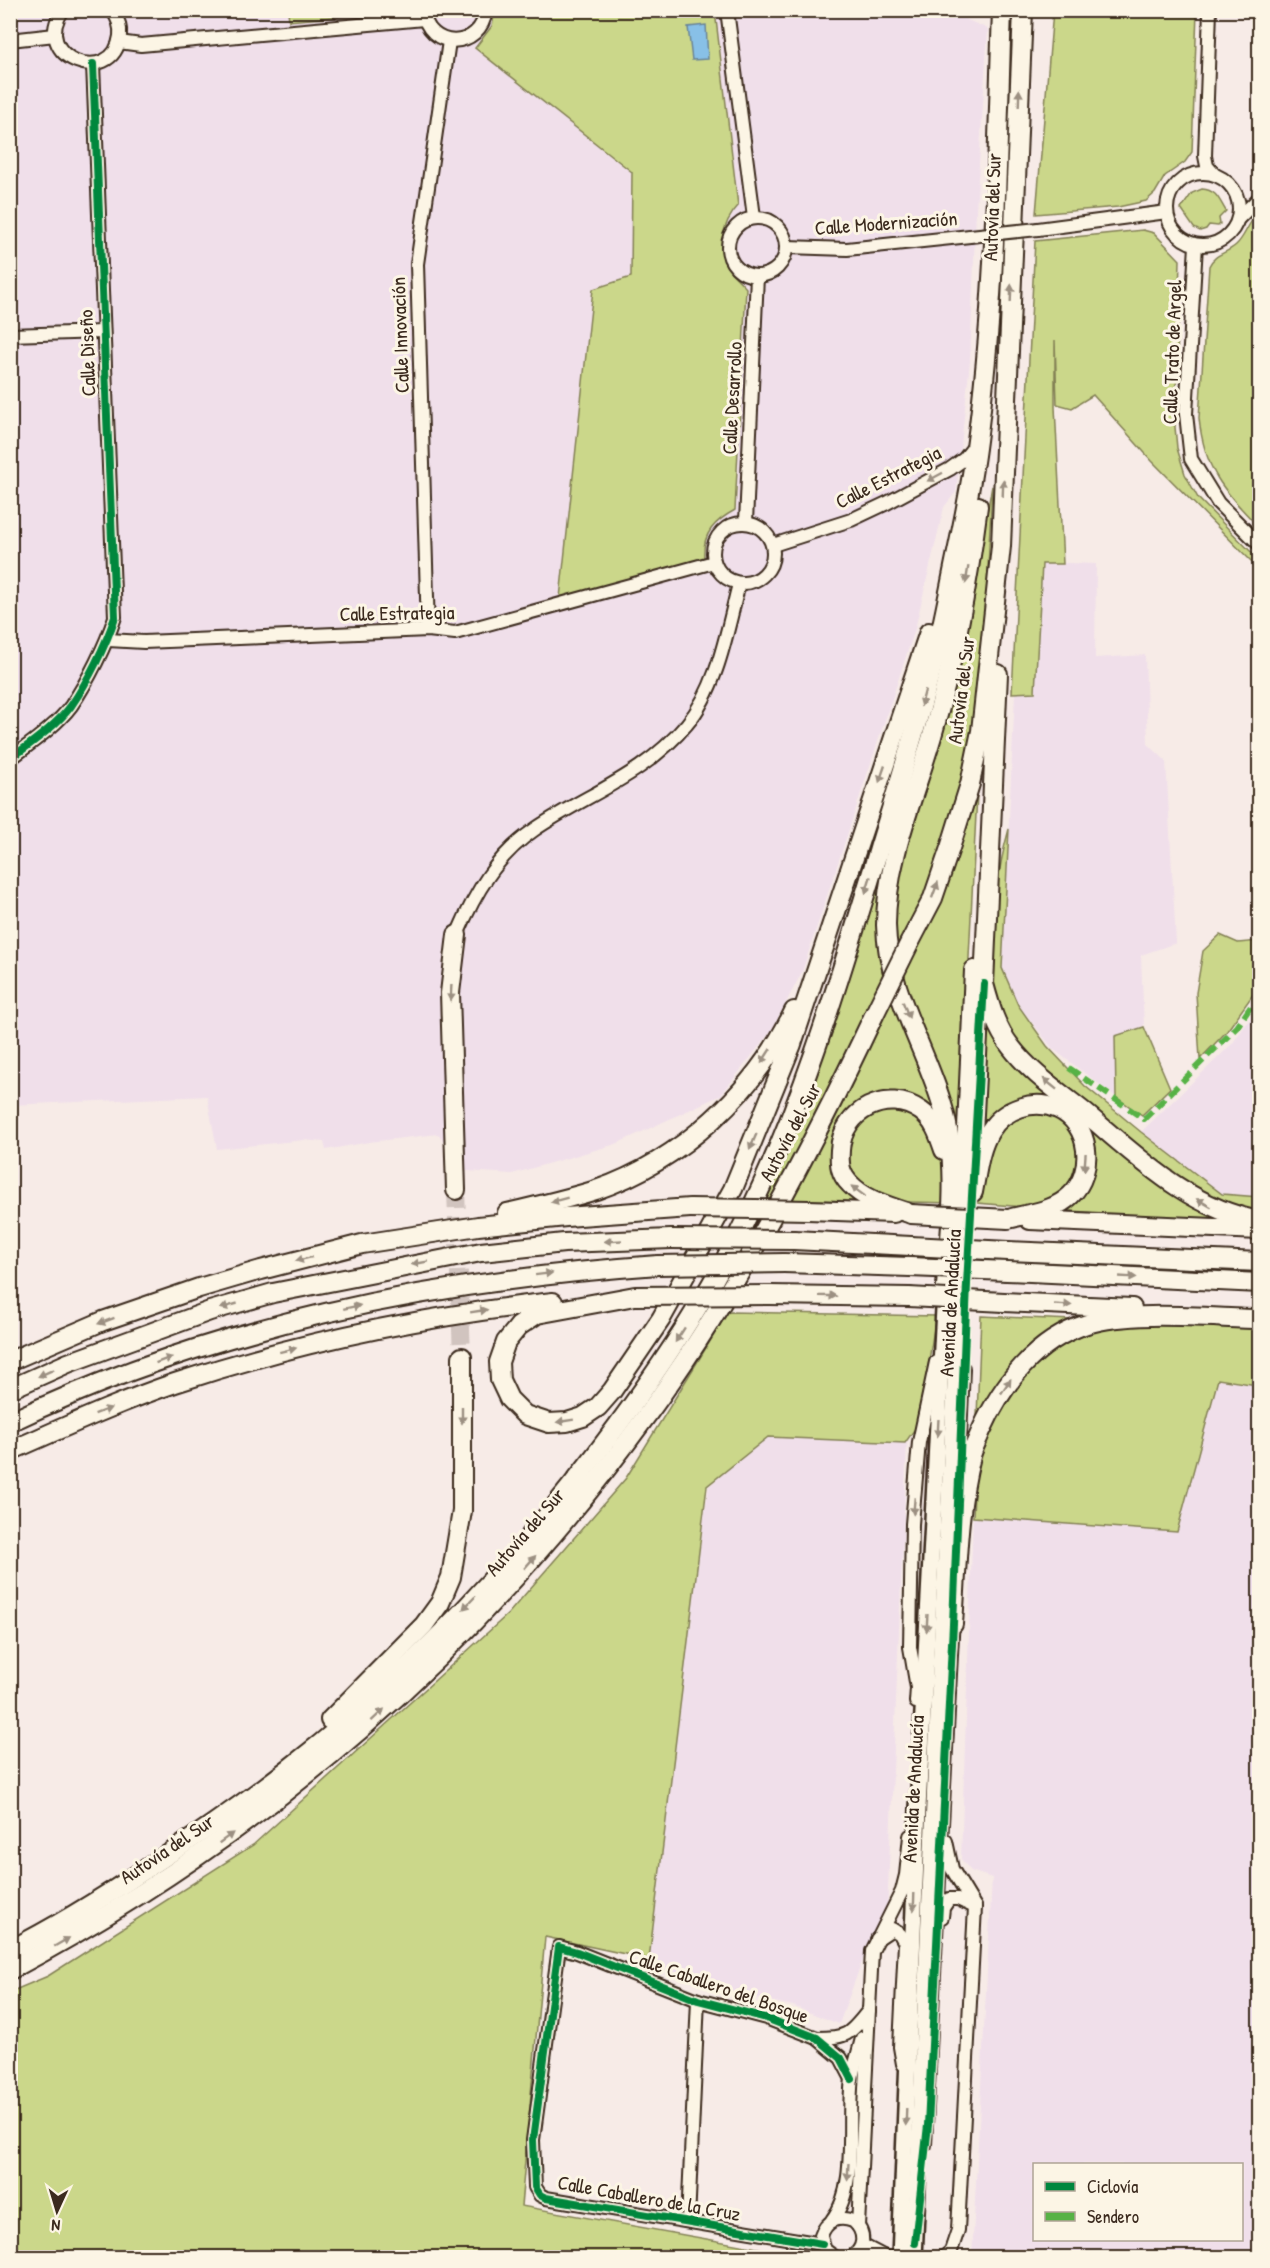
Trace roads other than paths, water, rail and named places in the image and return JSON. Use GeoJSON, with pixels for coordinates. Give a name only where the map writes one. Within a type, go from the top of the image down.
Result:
{"type":"FeatureCollection","features":[{"type":"Feature","properties":{"kind":"highway","name":"Autovía del Sur"},"geometry":{"type":"LineString","coordinates":[[10,1950],[76,1914],[181,1846],[292,1766],[399,1674],[494,1577],[584,1471],[665,1358],[713,1282],[744,1223],[772,1164],[824,1026],[896,794],[934,659],[977,443],[990,318],[1002,10]]}},
{"type":"Feature","properties":{"kind":"highway","name":"Autovía del Sur"},"geometry":{"type":"LineString","coordinates":[[10,1970],[80,1932],[153,1887],[266,1808],[357,1734],[415,1682],[565,1522],[642,1422],[714,1314],[787,1186],[933,898],[970,784],[981,731],[1001,546],[1023,10]]}},
{"type":"Feature","properties":{"kind":"highway"},"geometry":{"type":"LineString","coordinates":[[953,1286],[951,1141],[942,1102],[903,1004],[892,969],[886,927],[887,899],[897,850],[932,736],[957,640],[984,455],[990,318]]}},
{"type":"Feature","properties":{"kind":"highway"},"geometry":{"type":"LineString","coordinates":[[635,1296],[537,1314],[519,1326],[506,1342],[499,1362],[500,1380],[509,1399],[525,1415],[549,1423],[583,1418],[598,1407],[612,1391],[661,1319],[733,1189],[792,1044],[924,650],[941,589],[960,504],[972,477]]}},
{"type":"Feature","properties":{"kind":"highway"},"geometry":{"type":"LineString","coordinates":[[1001,546],[996,760],[984,984],[997,1025],[1010,1046],[1036,1072],[1178,1187],[1214,1208],[1260,1221]]}},
{"type":"Feature","properties":{"kind":"highway"},"geometry":{"type":"LineString","coordinates":[[953,1286],[981,826],[998,660]]}},
{"type":"Feature","properties":{"kind":"highway"},"geometry":{"type":"LineString","coordinates":[[456,1190],[450,993],[457,935]]}},
{"type":"Feature","properties":{"kind":"highway"},"geometry":{"type":"LineString","coordinates":[[443,1231],[597,1190],[642,1169],[681,1146],[717,1115],[750,1080],[788,1024],[823,949]]}},
{"type":"Feature","properties":{"kind":"highway"},"geometry":{"type":"LineString","coordinates":[[911,1214],[863,1196],[843,1175],[839,1164],[840,1143],[844,1130],[852,1118],[871,1105],[900,1102],[921,1111],[932,1121],[939,1137],[946,1165],[943,1232],[953,1286]]}},
{"type":"Feature","properties":{"kind":"highway"},"geometry":{"type":"LineString","coordinates":[[974,1192],[981,1152],[990,1131],[1002,1116],[1017,1108],[1038,1105],[1058,1109],[1069,1117],[1084,1140],[1086,1152],[1084,1175],[1078,1186],[1071,1196],[1044,1211],[1008,1219]]}},
{"type":"Feature","properties":{"kind":"highway"},"geometry":{"type":"LineString","coordinates":[[10,1361],[103,1322],[199,1288],[261,1270],[362,1244],[443,1231],[567,1217],[690,1208],[808,1210],[1260,1230]]}},
{"type":"Feature","properties":{"kind":"highway"},"geometry":{"type":"LineString","coordinates":[[10,1389],[68,1363],[210,1311],[273,1293],[481,1252],[564,1243],[671,1239],[794,1240],[1260,1262]]}},
{"type":"Feature","properties":{"kind":"highway"},"geometry":{"type":"LineString","coordinates":[[10,1423],[110,1379],[225,1338],[291,1320],[384,1300],[489,1281],[566,1271],[658,1264],[784,1263],[1260,1283]]}},
{"type":"Feature","properties":{"kind":"highway"},"geometry":{"type":"LineString","coordinates":[[10,1451],[95,1414],[173,1384],[264,1355],[380,1327],[487,1309],[635,1296],[770,1295],[909,1297],[1260,1317]]}},
{"type":"Feature","properties":{"kind":"highway"},"geometry":{"type":"LineString","coordinates":[[953,1624],[961,1509],[971,1454],[999,1396],[1012,1376],[1026,1362],[1064,1334],[1087,1324],[1106,1320],[1145,1317],[1260,1317]]}},
{"type":"Feature","properties":{"kind":"highway"},"geometry":{"type":"LineString","coordinates":[[226,1814],[329,1720],[424,1626],[440,1603],[451,1576],[462,1511],[462,1357]]}},
{"type":"Feature","properties":{"kind":"main road","name":"Avenida de Andalucía"},"geometry":{"type":"LineString","coordinates":[[908,2250],[907,2092],[918,1808],[944,1325],[953,1286]]}},
{"type":"Feature","properties":{"kind":"main road","name":"Avenida de Andalucía"},"geometry":{"type":"LineString","coordinates":[[908,2250],[940,1668],[953,1286]]}},
{"type":"Feature","properties":{"kind":"street"},"geometry":{"type":"LineString","coordinates":[[63,10],[56,26],[55,35],[58,45],[64,54],[82,64],[93,64],[109,57],[119,42],[119,22],[112,10]]}},
{"type":"Feature","properties":{"kind":"street"},"geometry":{"type":"LineString","coordinates":[[119,42],[141,45],[424,15],[435,35],[449,41],[461,41],[473,35],[482,26],[486,10]]}},
{"type":"Feature","properties":{"kind":"street"},"geometry":{"type":"LineString","coordinates":[[727,10],[754,217]]}},
{"type":"Feature","properties":{"kind":"street"},"geometry":{"type":"LineString","coordinates":[[1210,10],[1205,156],[1207,166],[1214,174],[1234,189],[1258,197],[1238,219]]}},
{"type":"Feature","properties":{"kind":"street"},"geometry":{"type":"LineString","coordinates":[[10,40],[55,35]]}},
{"type":"Feature","properties":{"kind":"street","name":"Calle Innovación"},"geometry":{"type":"LineString","coordinates":[[428,630],[417,264],[449,41]]}},
{"type":"Feature","properties":{"kind":"street","name":"Calle Diseño"},"geometry":{"type":"LineString","coordinates":[[10,759],[70,707],[108,639],[115,617],[93,64]]}},
{"type":"Feature","properties":{"kind":"street"},"geometry":{"type":"LineString","coordinates":[[1195,174],[1205,156]]}},
{"type":"Feature","properties":{"kind":"street"},"geometry":{"type":"LineString","coordinates":[[1214,174],[1195,174],[1177,184],[1171,192],[1167,212],[1170,223],[1176,233],[1185,240],[1207,245],[1226,237],[1234,229],[1238,219],[1239,204],[1234,189]]}},
{"type":"Feature","properties":{"kind":"street","name":"Calle Modernización"},"geometry":{"type":"LineString","coordinates":[[787,247],[855,249],[1167,212]]}},
{"type":"Feature","properties":{"kind":"street"},"geometry":{"type":"LineString","coordinates":[[754,217],[774,222],[781,229],[787,247],[785,257],[774,271],[757,276],[747,275],[739,270],[732,262],[727,243],[736,225],[754,217]]}},
{"type":"Feature","properties":{"kind":"street","name":"Calle Trato de Argel"},"geometry":{"type":"LineString","coordinates":[[1196,244],[1186,414],[1191,459],[1218,503],[1260,545]]}},
{"type":"Feature","properties":{"kind":"street","name":"Calle Desarrollo"},"geometry":{"type":"LineString","coordinates":[[746,522],[757,276]]}},
{"type":"Feature","properties":{"kind":"street"},"geometry":{"type":"LineString","coordinates":[[10,335],[102,332]]}},
{"type":"Feature","properties":{"kind":"street","name":"Calle Estrategia"},"geometry":{"type":"LineString","coordinates":[[773,544],[851,520],[887,503],[950,469],[964,459],[977,443]]}},
{"type":"Feature","properties":{"kind":"street"},"geometry":{"type":"LineString","coordinates":[[746,522],[761,527],[773,544],[773,557],[764,576],[751,583],[740,584],[727,580],[719,573],[714,562],[715,542],[721,531],[733,524],[746,522]]}},
{"type":"Feature","properties":{"kind":"street","name":"Calle Estrategia"},"geometry":{"type":"LineString","coordinates":[[108,639],[144,642],[428,630],[455,633],[714,562]]}},
{"type":"Feature","properties":{"kind":"street"},"geometry":{"type":"LineString","coordinates":[[457,935],[477,891],[502,858],[533,830],[629,775],[659,754],[689,722],[714,677],[740,584]]}},
{"type":"Feature","properties":{"kind":"street","name":"Avenida de Andalucía"},"geometry":{"type":"LineString","coordinates":[[936,1960],[967,1284],[984,984]]}},
{"type":"Feature","properties":{"kind":"street"},"geometry":{"type":"LineString","coordinates":[[922,1728],[910,1647],[912,1524],[919,1443],[944,1325]]}},
{"type":"Feature","properties":{"kind":"street"},"geometry":{"type":"LineString","coordinates":[[909,1845],[917,1688]]}},
{"type":"Feature","properties":{"kind":"street"},"geometry":{"type":"LineString","coordinates":[[858,2226],[872,1951],[902,1891],[909,1845],[918,1808]]}},
{"type":"Feature","properties":{"kind":"street"},"geometry":{"type":"LineString","coordinates":[[942,1825],[952,1869],[975,1907],[958,2230],[951,2251],[943,2258]]}},
{"type":"Feature","properties":{"kind":"street"},"geometry":{"type":"LineString","coordinates":[[908,2250],[928,2125],[936,1960],[943,1908],[950,1899],[958,1899],[975,1907]]}},
{"type":"Feature","properties":{"kind":"street"},"geometry":{"type":"LineString","coordinates":[[876,1940],[892,1929],[900,1934],[904,1943],[900,2047],[907,2092]]}},
{"type":"Feature","properties":{"kind":"street","name":"Calle Caballero del Bosque"},"geometry":{"type":"LineString","coordinates":[[558,1947],[577,1952],[698,2001],[766,2018],[817,2038],[841,2058],[852,2079]]}},
{"type":"Feature","properties":{"kind":"street","name":"Calle Caballero de la Cruz"},"geometry":{"type":"LineString","coordinates":[[558,1947],[534,2129],[535,2187],[540,2195],[546,2198],[791,2239],[821,2251]]}},
{"type":"Feature","properties":{"kind":"street"},"geometry":{"type":"LineString","coordinates":[[687,2221],[698,2001]]}},
{"type":"Feature","properties":{"kind":"street"},"geometry":{"type":"LineString","coordinates":[[836,2258],[821,2251],[821,2236],[839,2212],[847,2189],[852,2079],[869,2010]]}},
{"type":"Feature","properties":{"kind":"street","name":"Calle Caballero del Bosque"},"geometry":{"type":"LineString","coordinates":[[817,2038],[833,2038],[849,2034],[869,2010]]}},
{"type":"Feature","properties":{"kind":"street"},"geometry":{"type":"LineString","coordinates":[[828,2224],[846,2218],[858,2226],[862,2232],[862,2245],[849,2258]]}},
{"type":"Feature","properties":{"kind":"street","name":"Calle Caballero de la Cruz"},"geometry":{"type":"LineString","coordinates":[[791,2239],[828,2224]]}},
{"type":"Feature","properties":{"kind":"street"},"geometry":{"type":"LineString","coordinates":[[862,2245],[887,2258]]}},
{"type":"Feature","properties":{"kind":"water"},"geometry":{"type":"Polygon","coordinates":[[[706,25],[708,59],[692,60],[688,27],[706,25]]]}},
{"type":"Feature","properties":{"kind":"tunnel"},"geometry":{"type":"LineString","coordinates":[[456,1190],[462,1357]]}}]}
